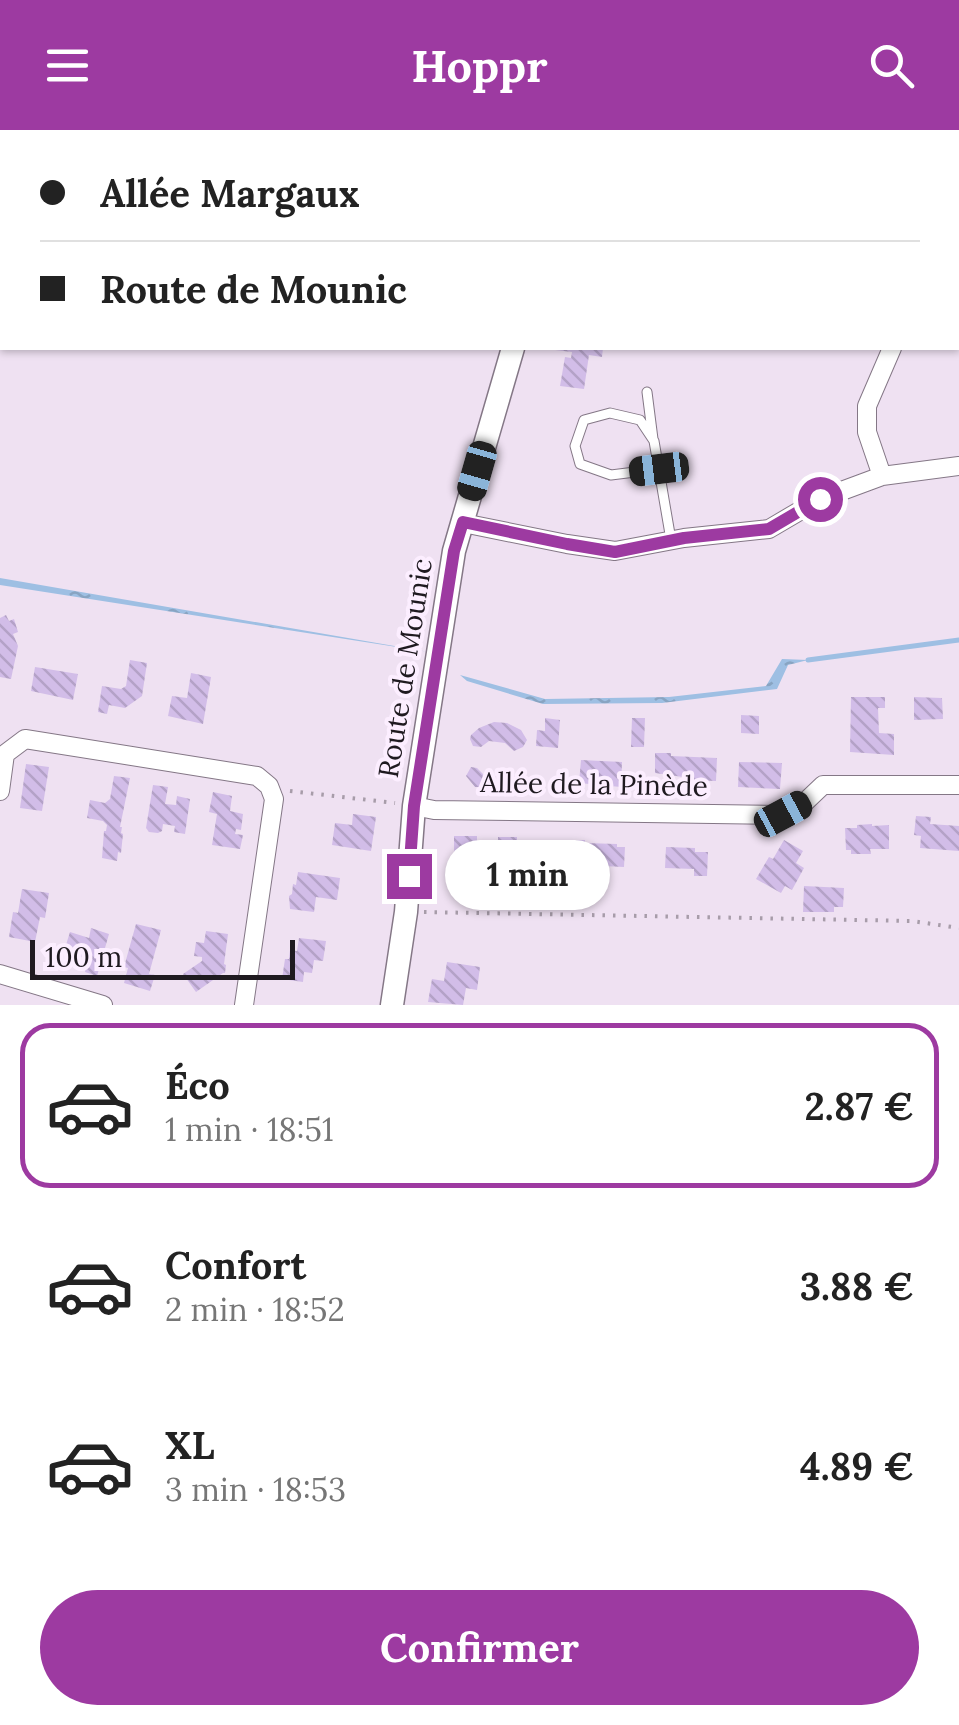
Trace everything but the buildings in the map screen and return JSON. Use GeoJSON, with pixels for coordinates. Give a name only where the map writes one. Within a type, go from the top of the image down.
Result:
{"type":"FeatureCollection","features":[{"type":"Feature","properties":{"kind":"main road","name":"Route de Mounic"},"geometry":{"type":"LineString","coordinates":[[392,1005],[406,912],[414,806],[454,551],[512,350]]}},
{"type":"Feature","properties":{"kind":"street"},"geometry":{"type":"LineString","coordinates":[[882,476],[867,432],[867,406],[891,350]]}},
{"type":"Feature","properties":{"kind":"street"},"geometry":{"type":"LineString","coordinates":[[463,522],[615,552],[671,540],[769,529],[820,499],[882,476],[959,466]]}},
{"type":"Feature","properties":{"kind":"street"},"geometry":{"type":"LineString","coordinates":[[0,791],[5,754],[25,739],[256,776],[270,786],[274,799],[244,1005]]}},
{"type":"Feature","properties":{"kind":"street","name":"Allée de la Pinède"},"geometry":{"type":"LineString","coordinates":[[414,806],[434,810],[783,814],[803,804],[823,785],[959,785]]}},
{"type":"Feature","properties":{"kind":"street"},"geometry":{"type":"LineString","coordinates":[[0,974],[103,1005]]}},
{"type":"Feature","properties":{"kind":"lane"},"geometry":{"type":"LineString","coordinates":[[647,392],[671,540]]}},
{"type":"Feature","properties":{"kind":"lane"},"geometry":{"type":"LineString","coordinates":[[654,442],[640,420],[610,413],[584,420],[574,446],[580,464],[611,475],[659,469]]}},
{"type":"Feature","properties":{"kind":"path"},"geometry":{"type":"LineString","coordinates":[[274,799],[285,790],[414,806]]}},
{"type":"Feature","properties":{"kind":"path"},"geometry":{"type":"LineString","coordinates":[[406,912],[912,921],[959,928]]}},
{"type":"Feature","properties":{"kind":"water"},"geometry":{"type":"Polygon","coordinates":[[[0,578],[429,652],[0,585],[0,578]]]}},
{"type":"Feature","properties":{"kind":"water"},"geometry":{"type":"Polygon","coordinates":[[[782,659],[808,660],[788,665],[777,689],[662,703],[543,704],[467,681],[460,675],[545,699],[669,697],[766,686],[782,659]]]}},
{"type":"Feature","properties":{"kind":"waterway"},"geometry":{"type":"LineString","coordinates":[[808,660],[959,640]]}},
{"type":"Feature","properties":{"kind":"route"},"geometry":{"type":"LineString","coordinates":[[409,876],[414,806],[454,551],[463,522],[615,552],[684,538],[769,529],[820,499]]}}]}
